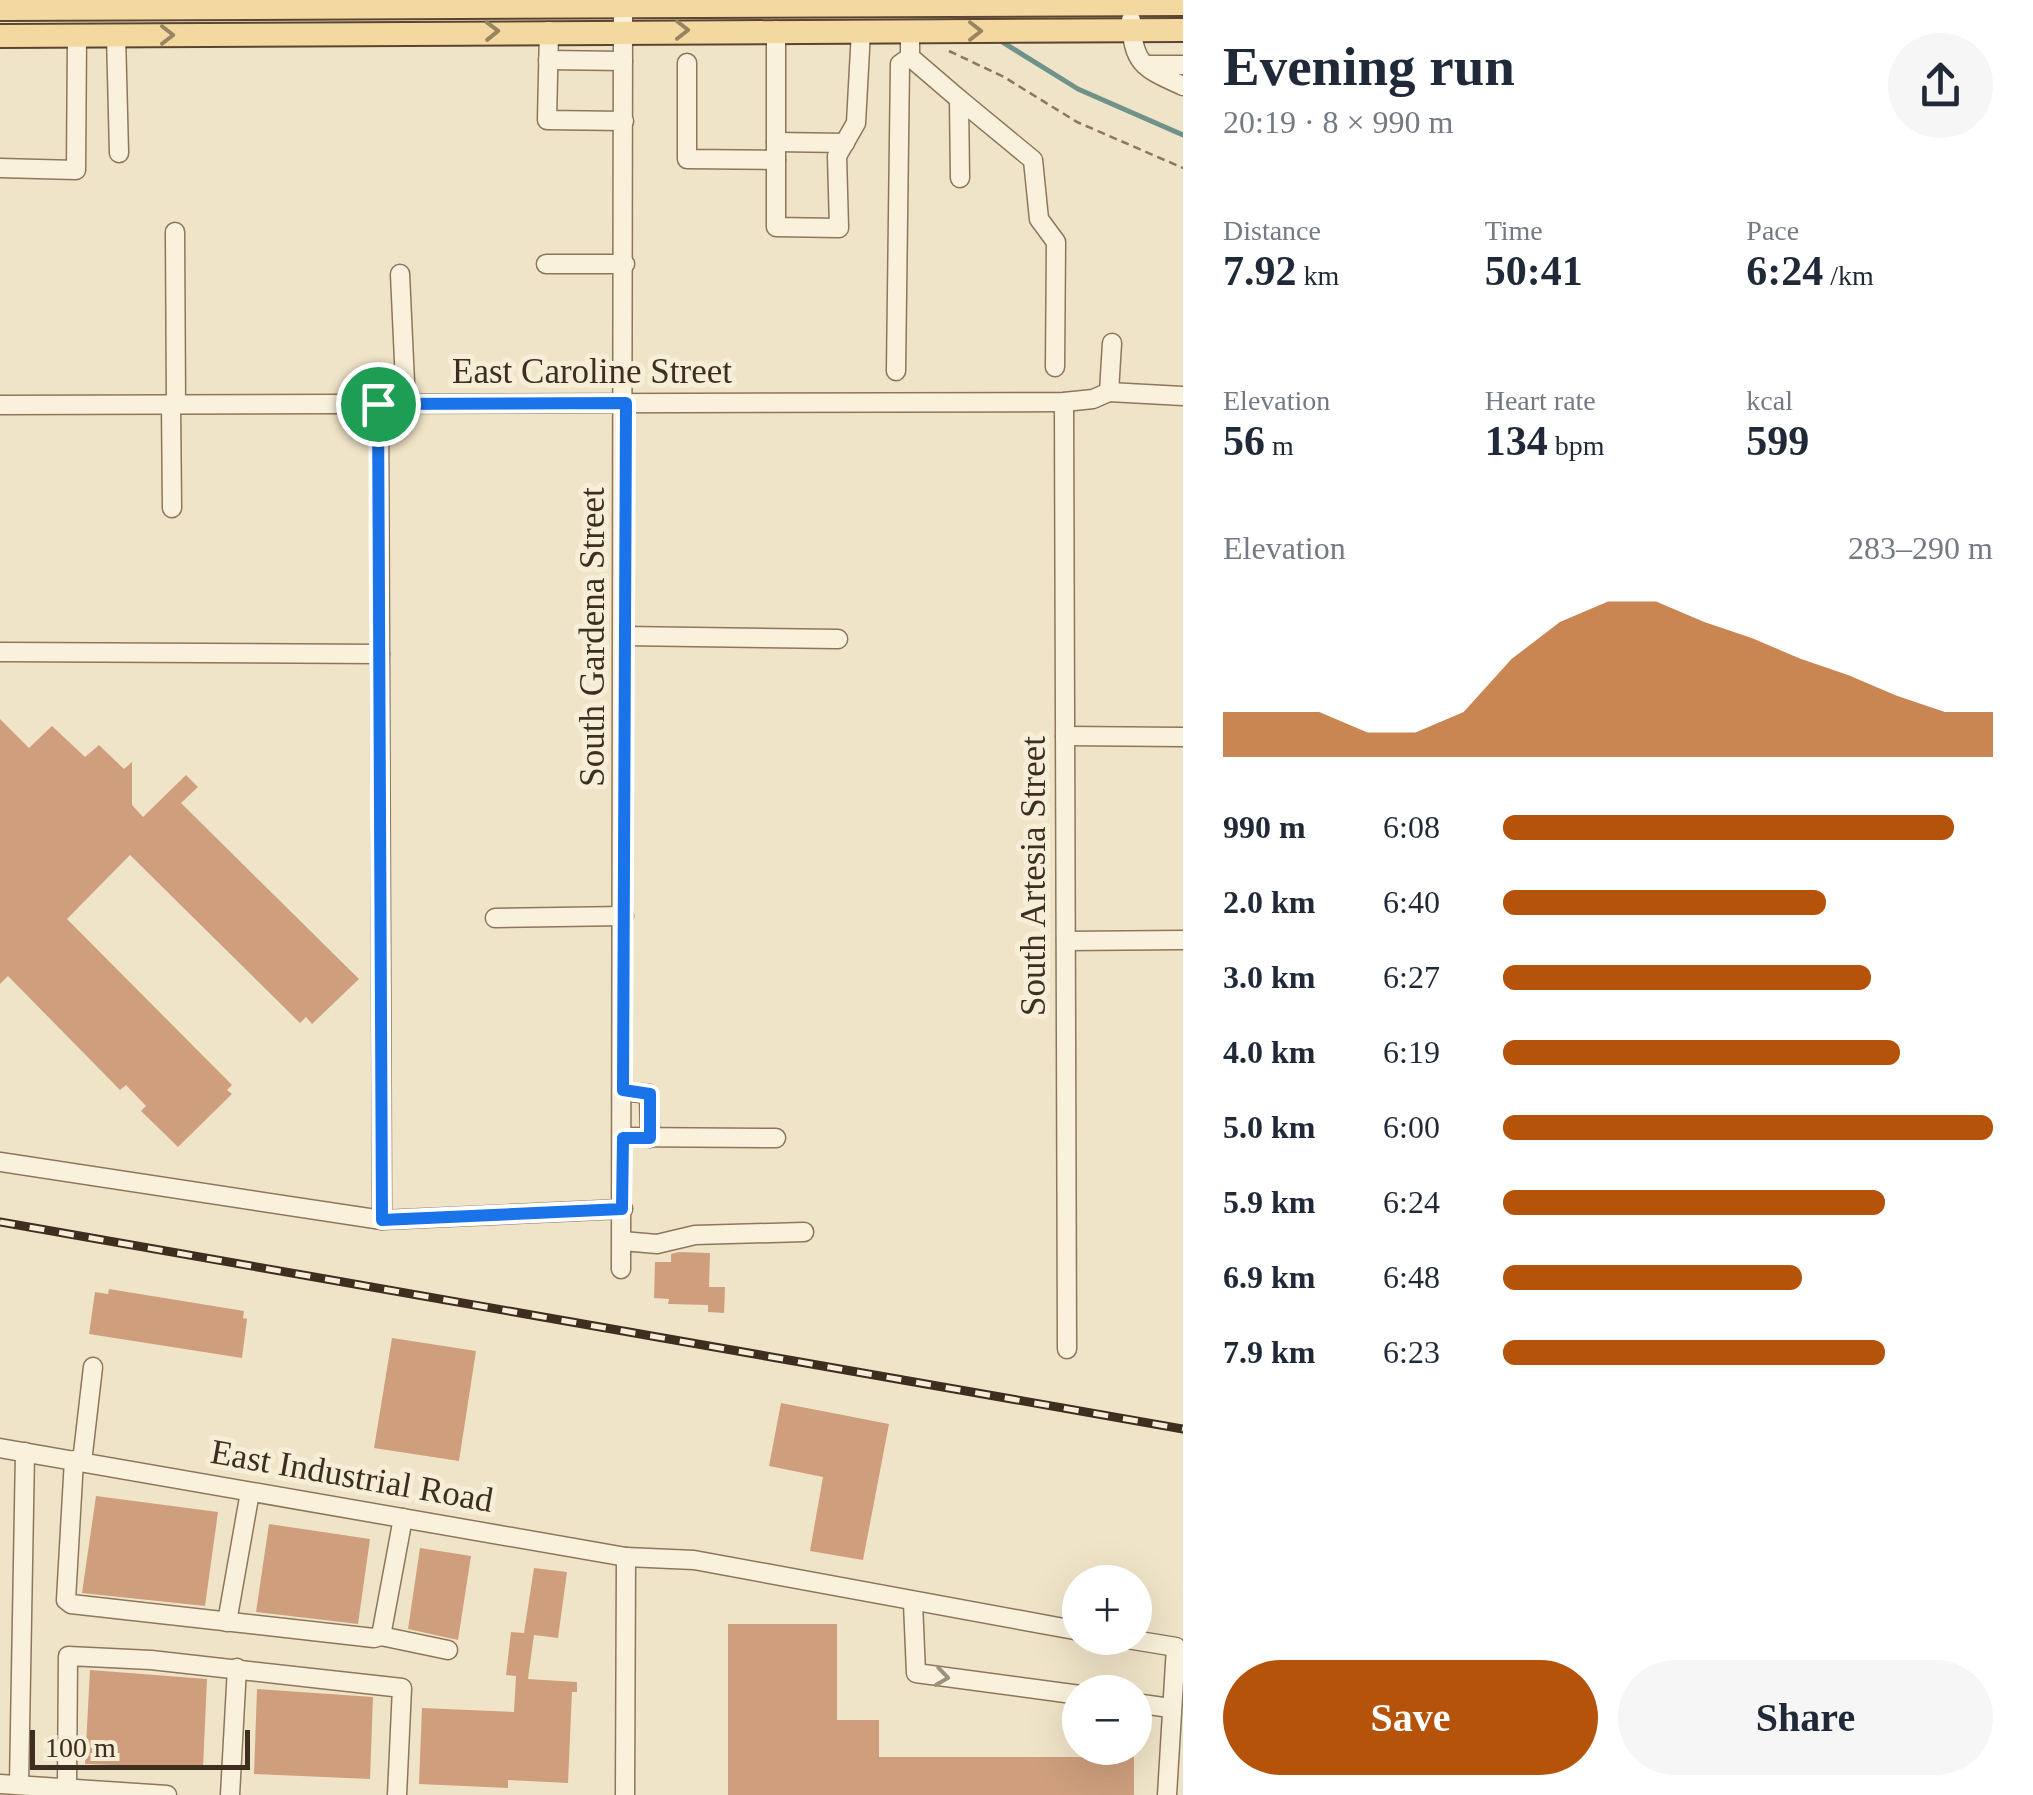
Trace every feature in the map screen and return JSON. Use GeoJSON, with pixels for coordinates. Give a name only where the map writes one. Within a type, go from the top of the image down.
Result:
{"type":"FeatureCollection","features":[{"type":"Feature","properties":{"kind":"main road"},"geometry":{"type":"LineString","coordinates":[[0,9],[574,4],[623,18],[776,30],[1183,30]]}},
{"type":"Feature","properties":{"kind":"main road"},"geometry":{"type":"LineString","coordinates":[[0,36],[549,30],[623,18],[896,4],[1183,4]]}},
{"type":"Feature","properties":{"kind":"street"},"geometry":{"type":"LineString","coordinates":[[1130,4],[1132,48],[1145,65],[1183,86]]}},
{"type":"Feature","properties":{"kind":"street","name":"South Gardena Street"},"geometry":{"type":"LineString","coordinates":[[621,1268],[626,403],[623,18]]}},
{"type":"Feature","properties":{"kind":"street"},"geometry":{"type":"LineString","coordinates":[[549,30],[547,120],[624,120]]}},
{"type":"Feature","properties":{"kind":"street"},"geometry":{"type":"LineString","coordinates":[[776,30],[776,227],[839,228],[838,156],[856,123],[861,30]]}},
{"type":"Feature","properties":{"kind":"street"},"geometry":{"type":"LineString","coordinates":[[896,372],[900,64],[910,57],[928,31]]}},
{"type":"Feature","properties":{"kind":"street"},"geometry":{"type":"LineString","coordinates":[[0,168],[76,170],[76,36]]}},
{"type":"Feature","properties":{"kind":"street"},"geometry":{"type":"LineString","coordinates":[[116,36],[119,153]]}},
{"type":"Feature","properties":{"kind":"street"},"geometry":{"type":"LineString","coordinates":[[910,57],[1033,160],[1039,219],[1056,242],[1055,367]]}},
{"type":"Feature","properties":{"kind":"street"},"geometry":{"type":"LineString","coordinates":[[548,60],[623,61]]}},
{"type":"Feature","properties":{"kind":"street"},"geometry":{"type":"LineString","coordinates":[[687,64],[687,159],[845,143]]}},
{"type":"Feature","properties":{"kind":"street"},"geometry":{"type":"LineString","coordinates":[[1145,65],[1183,65]]}},
{"type":"Feature","properties":{"kind":"street"},"geometry":{"type":"LineString","coordinates":[[959,99],[960,178]]}},
{"type":"Feature","properties":{"kind":"street"},"geometry":{"type":"LineString","coordinates":[[172,508],[175,232]]}},
{"type":"Feature","properties":{"kind":"street"},"geometry":{"type":"LineString","coordinates":[[546,264],[624,264]]}},
{"type":"Feature","properties":{"kind":"street"},"geometry":{"type":"LineString","coordinates":[[400,274],[406,404]]}},
{"type":"Feature","properties":{"kind":"street"},"geometry":{"type":"LineString","coordinates":[[1110,392],[1112,342]]}},
{"type":"Feature","properties":{"kind":"street","name":"East Caroline Street"},"geometry":{"type":"LineString","coordinates":[[0,405],[1064,402],[1093,399],[1110,392],[1183,396]]}},
{"type":"Feature","properties":{"kind":"street","name":"South Artesia Street"},"geometry":{"type":"LineString","coordinates":[[1064,402],[1067,1349]]}},
{"type":"Feature","properties":{"kind":"street"},"geometry":{"type":"LineString","coordinates":[[378,404],[382,1220]]}},
{"type":"Feature","properties":{"kind":"street"},"geometry":{"type":"LineString","coordinates":[[624,636],[838,639]]}},
{"type":"Feature","properties":{"kind":"street"},"geometry":{"type":"LineString","coordinates":[[0,652],[380,654]]}},
{"type":"Feature","properties":{"kind":"street"},"geometry":{"type":"LineString","coordinates":[[1065,736],[1183,737]]}},
{"type":"Feature","properties":{"kind":"street"},"geometry":{"type":"LineString","coordinates":[[495,918],[624,916]]}},
{"type":"Feature","properties":{"kind":"street"},"geometry":{"type":"LineString","coordinates":[[1066,940],[1183,940]]}},
{"type":"Feature","properties":{"kind":"street"},"geometry":{"type":"LineString","coordinates":[[623,1090],[650,1094],[650,1138]]}},
{"type":"Feature","properties":{"kind":"street"},"geometry":{"type":"LineString","coordinates":[[623,1138],[776,1138]]}},
{"type":"Feature","properties":{"kind":"street"},"geometry":{"type":"LineString","coordinates":[[0,1162],[382,1220],[622,1209]]}},
{"type":"Feature","properties":{"kind":"street"},"geometry":{"type":"LineString","coordinates":[[622,1241],[656,1244],[695,1235],[804,1232]]}},
{"type":"Feature","properties":{"kind":"street"},"geometry":{"type":"LineString","coordinates":[[93,1367],[78,1461],[66,1600],[227,1622],[381,1636],[448,1650]]}},
{"type":"Feature","properties":{"kind":"street","name":"East Industrial Road"},"geometry":{"type":"LineString","coordinates":[[0,1448],[626,1558],[694,1560],[1062,1628]]}},
{"type":"Feature","properties":{"kind":"street"},"geometry":{"type":"LineString","coordinates":[[25,1452],[10,1784],[167,1795]]}},
{"type":"Feature","properties":{"kind":"street"},"geometry":{"type":"LineString","coordinates":[[227,1622],[250,1492]]}},
{"type":"Feature","properties":{"kind":"street"},"geometry":{"type":"LineString","coordinates":[[381,1636],[403,1518]]}},
{"type":"Feature","properties":{"kind":"street"},"geometry":{"type":"LineString","coordinates":[[625,1795],[626,1558]]}},
{"type":"Feature","properties":{"kind":"street"},"geometry":{"type":"LineString","coordinates":[[913,1603],[916,1673],[1062,1693]]}},
{"type":"Feature","properties":{"kind":"street"},"geometry":{"type":"LineString","coordinates":[[1152,1643],[1176,1647],[1167,1795]]}},
{"type":"Feature","properties":{"kind":"street"},"geometry":{"type":"LineString","coordinates":[[67,1787],[68,1656],[237,1668],[402,1688],[397,1795]]}},
{"type":"Feature","properties":{"kind":"street"},"geometry":{"type":"LineString","coordinates":[[230,1795],[237,1668]]}},
{"type":"Feature","properties":{"kind":"street"},"geometry":{"type":"LineString","coordinates":[[1152,1705],[1170,1708]]}},
{"type":"Feature","properties":{"kind":"path"},"geometry":{"type":"LineString","coordinates":[[928,31],[953,56],[1004,77],[1076,122],[1183,168]]}},
{"type":"Feature","properties":{"kind":"building"},"geometry":{"type":"Polygon","coordinates":[[[0,719],[29,748],[52,726],[85,757],[99,745],[124,769],[132,762],[132,805],[143,817],[186,775],[198,787],[181,803],[359,979],[312,1024],[306,1017],[300,1023],[130,855],[67,919],[232,1085],[227,1090],[232,1094],[178,1147],[141,1111],[146,1106],[126,1085],[120,1090],[8,976],[0,984],[0,719]]]}},
{"type":"Feature","properties":{"kind":"building"},"geometry":{"type":"Polygon","coordinates":[[[710,1253],[709,1287],[725,1287],[724,1313],[708,1312],[708,1305],[668,1304],[669,1299],[654,1298],[655,1262],[671,1262],[671,1254],[710,1253]]]}},
{"type":"Feature","properties":{"kind":"building"},"geometry":{"type":"Polygon","coordinates":[[[109,1289],[244,1311],[243,1318],[247,1319],[242,1358],[89,1334],[95,1292],[108,1294],[109,1289]]]}},
{"type":"Feature","properties":{"kind":"building"},"geometry":{"type":"Polygon","coordinates":[[[392,1338],[476,1351],[459,1461],[374,1448],[392,1338]]]}},
{"type":"Feature","properties":{"kind":"building"},"geometry":{"type":"Polygon","coordinates":[[[781,1403],[889,1424],[863,1560],[810,1551],[823,1477],[769,1466],[781,1403]]]}},
{"type":"Feature","properties":{"kind":"building"},"geometry":{"type":"Polygon","coordinates":[[[96,1496],[218,1512],[205,1606],[82,1593],[96,1496]]]}},
{"type":"Feature","properties":{"kind":"building"},"geometry":{"type":"Polygon","coordinates":[[[269,1524],[370,1539],[358,1624],[256,1612],[269,1524]]]}},
{"type":"Feature","properties":{"kind":"building"},"geometry":{"type":"Polygon","coordinates":[[[420,1548],[471,1556],[458,1640],[408,1629],[420,1548]]]}},
{"type":"Feature","properties":{"kind":"building"},"geometry":{"type":"Polygon","coordinates":[[[534,1568],[567,1572],[558,1638],[534,1635],[528,1679],[577,1682],[577,1692],[572,1692],[568,1783],[508,1780],[508,1788],[419,1784],[422,1708],[514,1712],[516,1676],[506,1675],[511,1632],[524,1633],[534,1568]]]}},
{"type":"Feature","properties":{"kind":"building"},"geometry":{"type":"Polygon","coordinates":[[[728,1624],[837,1624],[837,1720],[879,1720],[879,1757],[1062,1757],[1062,1765],[1134,1765],[1134,1795],[728,1795],[728,1624]]]}},
{"type":"Feature","properties":{"kind":"building"},"geometry":{"type":"Polygon","coordinates":[[[90,1670],[207,1679],[203,1768],[85,1764],[90,1670]]]}},
{"type":"Feature","properties":{"kind":"building"},"geometry":{"type":"Polygon","coordinates":[[[257,1689],[373,1697],[370,1779],[254,1774],[257,1689]]]}},
{"type":"Feature","properties":{"kind":"waterway"},"geometry":{"type":"LineString","coordinates":[[999,40],[1078,89],[1183,135]]}},
{"type":"Feature","properties":{"kind":"railway"},"geometry":{"type":"LineString","coordinates":[[0,1222],[1183,1429]]}},
{"type":"Feature","properties":{"kind":"route"},"geometry":{"type":"LineString","coordinates":[[626,403],[623,1090],[647,1091],[651,1102],[650,1138],[623,1138],[622,1209],[382,1220],[378,404],[626,403]]}}]}
